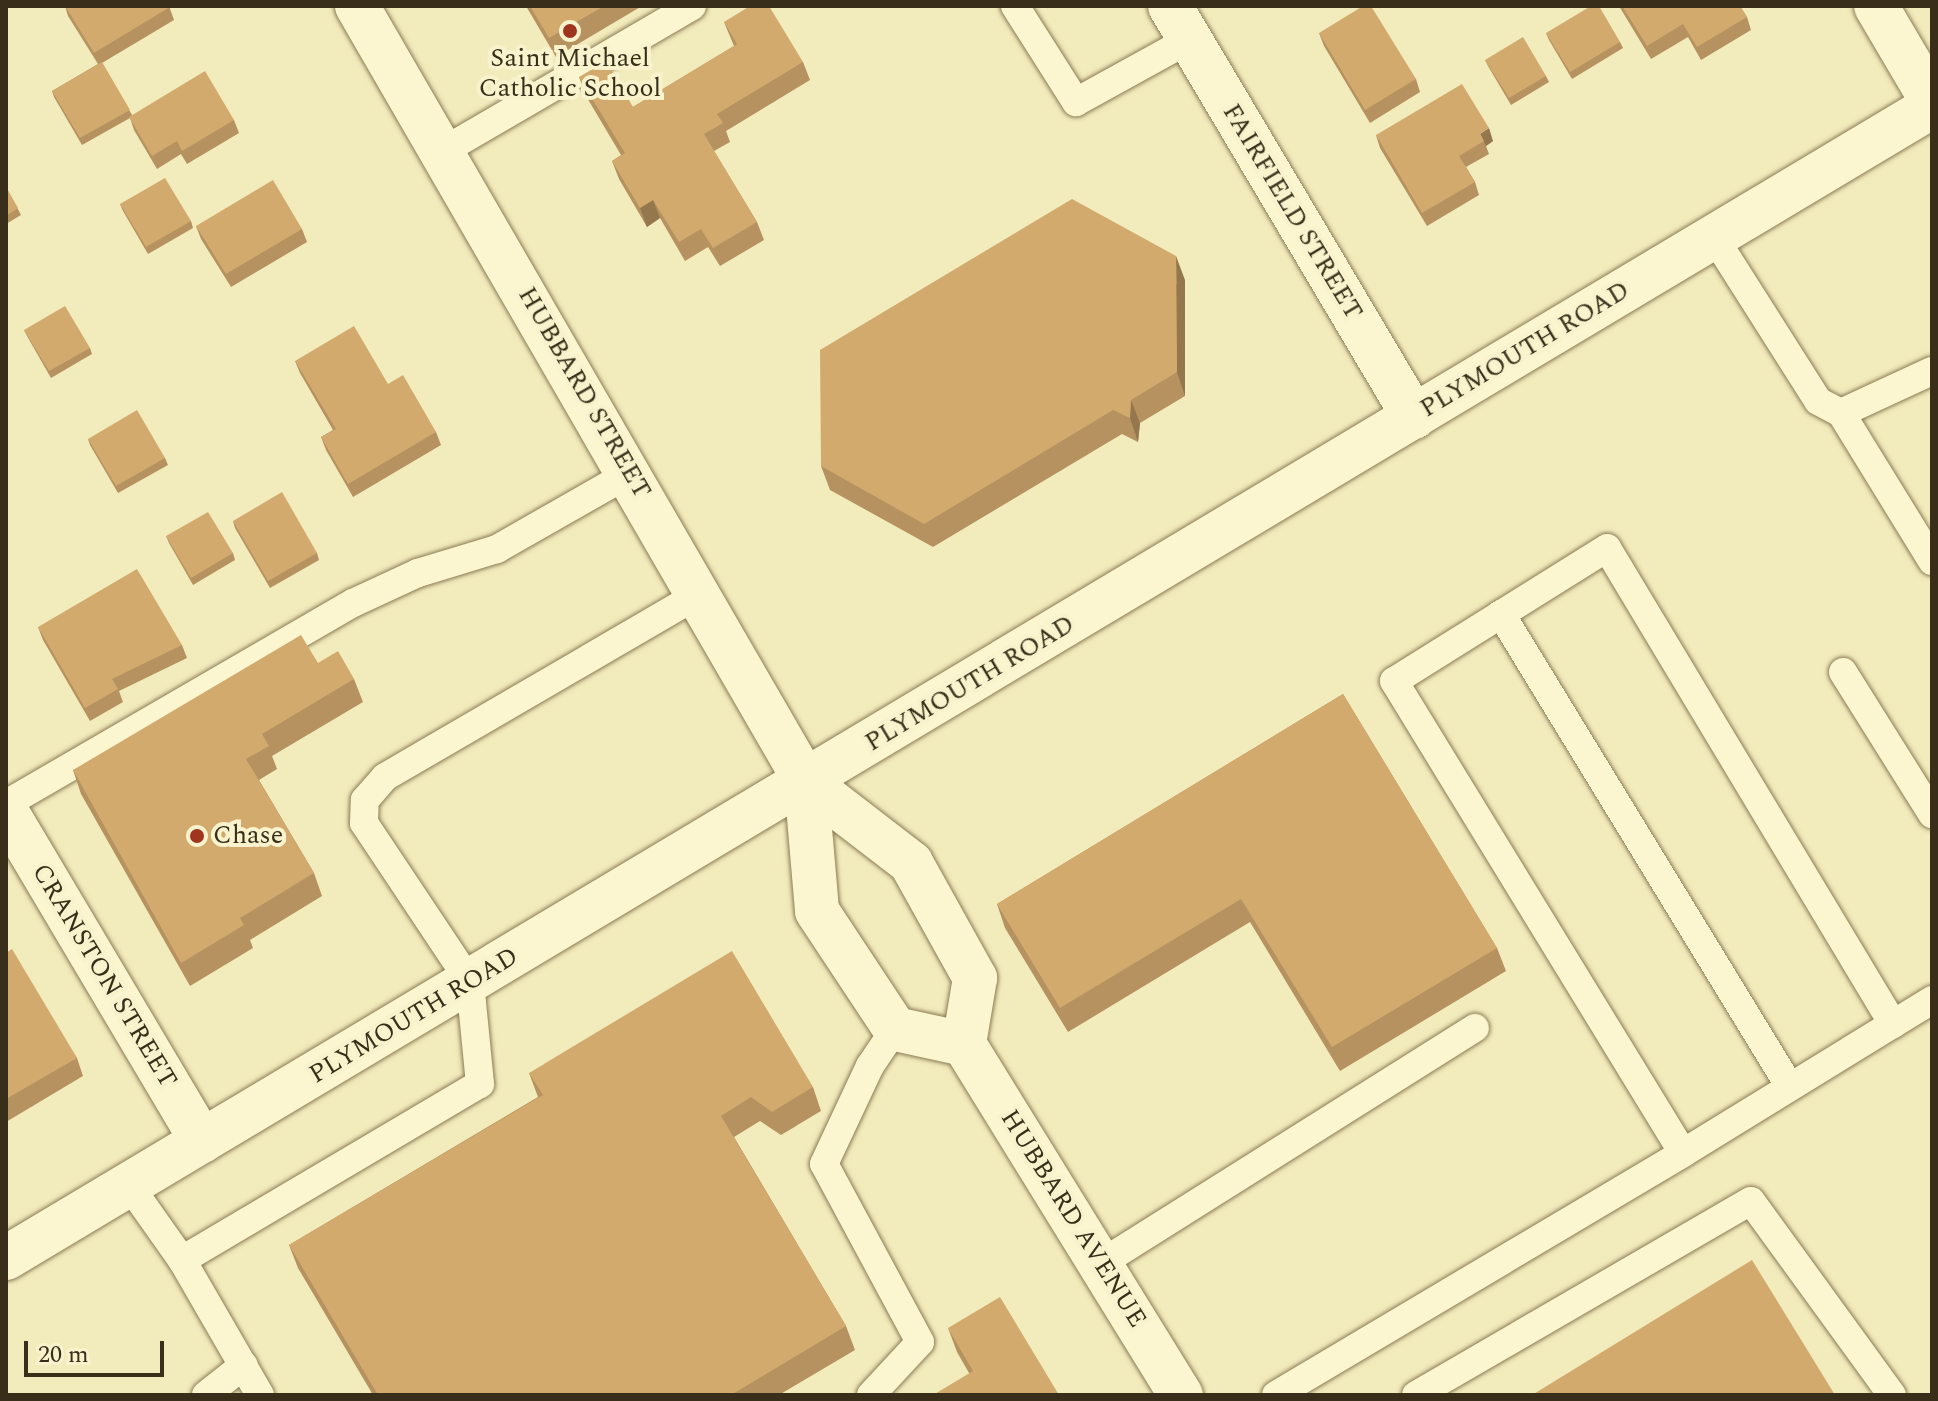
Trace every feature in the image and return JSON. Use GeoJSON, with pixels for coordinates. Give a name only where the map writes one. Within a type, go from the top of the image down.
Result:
{"type":"FeatureCollection","features":[{"type":"Feature","properties":{"kind":"street","name":"HUBBARD STREET"},"geometry":{"type":"LineString","coordinates":[[357,6],[630,473],[806,782]]}},
{"type":"Feature","properties":{"kind":"street"},"geometry":{"type":"LineString","coordinates":[[1876,6],[1929,114]]}},
{"type":"Feature","properties":{"kind":"street","name":"FAIRFIELD STREET"},"geometry":{"type":"LineString","coordinates":[[1180,22],[1414,417]]}},
{"type":"Feature","properties":{"kind":"street","name":"PLYMOUTH ROAD"},"geometry":{"type":"LineString","coordinates":[[6,1258],[1714,237],[1929,114]]}},
{"type":"Feature","properties":{"kind":"street"},"geometry":{"type":"LineString","coordinates":[[806,782],[911,863],[975,978],[964,1044],[895,1029],[817,911],[806,782]]}},
{"type":"Feature","properties":{"kind":"street","name":"CRANSTON STREET"},"geometry":{"type":"LineString","coordinates":[[6,811],[18,858],[202,1141]]}},
{"type":"Feature","properties":{"kind":"street","name":"HUBBARD AVENUE"},"geometry":{"type":"LineString","coordinates":[[964,1044],[1181,1395]]}},
{"type":"Feature","properties":{"kind":"lane"},"geometry":{"type":"LineString","coordinates":[[443,151],[692,6]]}},
{"type":"Feature","properties":{"kind":"lane"},"geometry":{"type":"LineString","coordinates":[[1015,6],[1076,102],[1180,22]]}},
{"type":"Feature","properties":{"kind":"lane"},"geometry":{"type":"LineString","coordinates":[[1714,237],[1818,401],[1841,413],[1932,561]]}},
{"type":"Feature","properties":{"kind":"lane"},"geometry":{"type":"LineString","coordinates":[[1841,413],[1932,371]]}},
{"type":"Feature","properties":{"kind":"lane"},"geometry":{"type":"LineString","coordinates":[[6,804],[353,603],[418,573],[497,549],[630,473]]}},
{"type":"Feature","properties":{"kind":"lane"},"geometry":{"type":"LineString","coordinates":[[1683,1153],[1394,681],[1607,548],[1893,1024]]}},
{"type":"Feature","properties":{"kind":"lane"},"geometry":{"type":"LineString","coordinates":[[182,1260],[480,1084],[470,982],[364,823],[365,800],[385,777],[699,594]]}},
{"type":"Feature","properties":{"kind":"lane"},"geometry":{"type":"LineString","coordinates":[[1501,614],[1790,1087]]}},
{"type":"Feature","properties":{"kind":"lane"},"geometry":{"type":"LineString","coordinates":[[1843,672],[1932,814]]}},
{"type":"Feature","properties":{"kind":"lane"},"geometry":{"type":"LineString","coordinates":[[1276,1395],[1683,1153],[1932,1000]]}},
{"type":"Feature","properties":{"kind":"lane"},"geometry":{"type":"LineString","coordinates":[[1100,1264],[1475,1028]]}},
{"type":"Feature","properties":{"kind":"lane"},"geometry":{"type":"LineString","coordinates":[[871,1395],[920,1342],[824,1164],[870,1066],[895,1029]]}},
{"type":"Feature","properties":{"kind":"lane"},"geometry":{"type":"LineString","coordinates":[[129,1185],[182,1260],[260,1395]]}},
{"type":"Feature","properties":{"kind":"lane"},"geometry":{"type":"LineString","coordinates":[[1416,1395],[1751,1201],[1892,1395]]}},
{"type":"Feature","properties":{"kind":"lane"},"geometry":{"type":"LineString","coordinates":[[206,1395],[244,1365]]}},
{"type":"Feature","properties":{"kind":"building"},"geometry":{"type":"Polygon","coordinates":[[[65,6],[169,6],[170,7],[94,53],[65,6]]]}},
{"type":"Feature","properties":{"kind":"building"},"geometry":{"type":"Polygon","coordinates":[[[530,6],[604,6],[549,38],[530,6]]]}},
{"type":"Feature","properties":{"kind":"building"},"geometry":{"type":"Polygon","coordinates":[[[750,6],[769,6],[803,62],[717,114],[723,123],[704,134],[757,222],[713,248],[701,229],[679,242],[653,200],[640,208],[612,161],[625,153],[579,77],[606,61],[633,107],[737,44],[724,22],[750,6]]]}},
{"type":"Feature","properties":{"kind":"building"},"geometry":{"type":"Polygon","coordinates":[[[1363,6],[1371,6],[1416,79],[1365,110],[1319,33],[1363,6]]]}},
{"type":"Feature","properties":{"kind":"building"},"geometry":{"type":"Polygon","coordinates":[[[1591,6],[1599,6],[1620,42],[1570,72],[1546,33],[1591,6]]]}},
{"type":"Feature","properties":{"kind":"building"},"geometry":{"type":"Polygon","coordinates":[[[1622,6],[1740,6],[1747,17],[1697,47],[1683,24],[1647,46],[1622,6]]]}},
{"type":"Feature","properties":{"kind":"building"},"geometry":{"type":"Polygon","coordinates":[[[1523,37],[1546,76],[1509,98],[1485,60],[1523,37]]]}},
{"type":"Feature","properties":{"kind":"building"},"geometry":{"type":"Polygon","coordinates":[[[102,62],[130,110],[80,138],[52,91],[102,62]]]}},
{"type":"Feature","properties":{"kind":"building"},"geometry":{"type":"Polygon","coordinates":[[[205,71],[234,120],[182,151],[177,141],[152,156],[129,117],[205,71]]]}},
{"type":"Feature","properties":{"kind":"building"},"geometry":{"type":"Polygon","coordinates":[[[1462,84],[1489,128],[1480,134],[1484,141],[1459,156],[1475,182],[1422,213],[1376,135],[1462,84]]]}},
{"type":"Feature","properties":{"kind":"building"},"geometry":{"type":"Polygon","coordinates":[[[165,178],[191,221],[146,247],[120,204],[165,178]]]}},
{"type":"Feature","properties":{"kind":"building"},"geometry":{"type":"Polygon","coordinates":[[[273,180],[302,229],[226,274],[196,226],[273,180]]]}},
{"type":"Feature","properties":{"kind":"building"},"geometry":{"type":"Polygon","coordinates":[[[6,187],[18,208],[6,216],[6,187]]]}},
{"type":"Feature","properties":{"kind":"building"},"geometry":{"type":"Polygon","coordinates":[[[1072,199],[1176,256],[1177,372],[1131,400],[1130,418],[1113,410],[924,524],[821,466],[820,350],[1072,199]]]}},
{"type":"Feature","properties":{"kind":"building"},"geometry":{"type":"Polygon","coordinates":[[[65,306],[90,348],[49,371],[24,330],[65,306]]]}},
{"type":"Feature","properties":{"kind":"building"},"geometry":{"type":"Polygon","coordinates":[[[354,326],[388,384],[403,375],[436,432],[348,484],[321,437],[336,429],[295,361],[354,326]]]}},
{"type":"Feature","properties":{"kind":"building"},"geometry":{"type":"Polygon","coordinates":[[[137,410],[165,458],[116,486],[88,439],[137,410]]]}},
{"type":"Feature","properties":{"kind":"building"},"geometry":{"type":"Polygon","coordinates":[[[282,492],[317,553],[268,581],[233,521],[282,492]]]}},
{"type":"Feature","properties":{"kind":"building"},"geometry":{"type":"Polygon","coordinates":[[[208,512],[233,553],[191,578],[166,536],[208,512]]]}},
{"type":"Feature","properties":{"kind":"building"},"geometry":{"type":"Polygon","coordinates":[[[137,569],[182,645],[112,679],[118,689],[85,708],[38,627],[137,569]]]}},
{"type":"Feature","properties":{"kind":"building","name":"Chase"},"geometry":{"type":"Polygon","coordinates":[[[301,635],[318,663],[338,651],[354,679],[262,734],[269,746],[246,759],[314,873],[240,918],[244,925],[181,963],[73,770],[301,635]]]}},
{"type":"Feature","properties":{"kind":"building"},"geometry":{"type":"Polygon","coordinates":[[[1343,694],[1497,948],[1332,1047],[1241,899],[1060,1008],[997,904],[1343,694]]]}},
{"type":"Feature","properties":{"kind":"building"},"geometry":{"type":"Polygon","coordinates":[[[12,949],[77,1058],[6,1099],[6,953],[12,949]]]}},
{"type":"Feature","properties":{"kind":"building"},"geometry":{"type":"Polygon","coordinates":[[[732,951],[813,1087],[772,1112],[751,1097],[721,1116],[846,1326],[731,1395],[378,1395],[289,1245],[543,1095],[529,1073],[732,951]]]}},
{"type":"Feature","properties":{"kind":"building"},"geometry":{"type":"Polygon","coordinates":[[[1752,1260],[1835,1395],[1532,1395],[1752,1260]]]}},
{"type":"Feature","properties":{"kind":"building"},"geometry":{"type":"Polygon","coordinates":[[[1000,1297],[1059,1395],[933,1395],[973,1371],[948,1328],[1000,1297]]]}},
{"type":"Feature","properties":{"kind":"place","name":"Saint Michael Catholic School"},"geometry":{"type":"Point","coordinates":[570,31]}},
{"type":"Feature","properties":{"kind":"place","name":"Chase"},"geometry":{"type":"Point","coordinates":[197,836]}}]}
